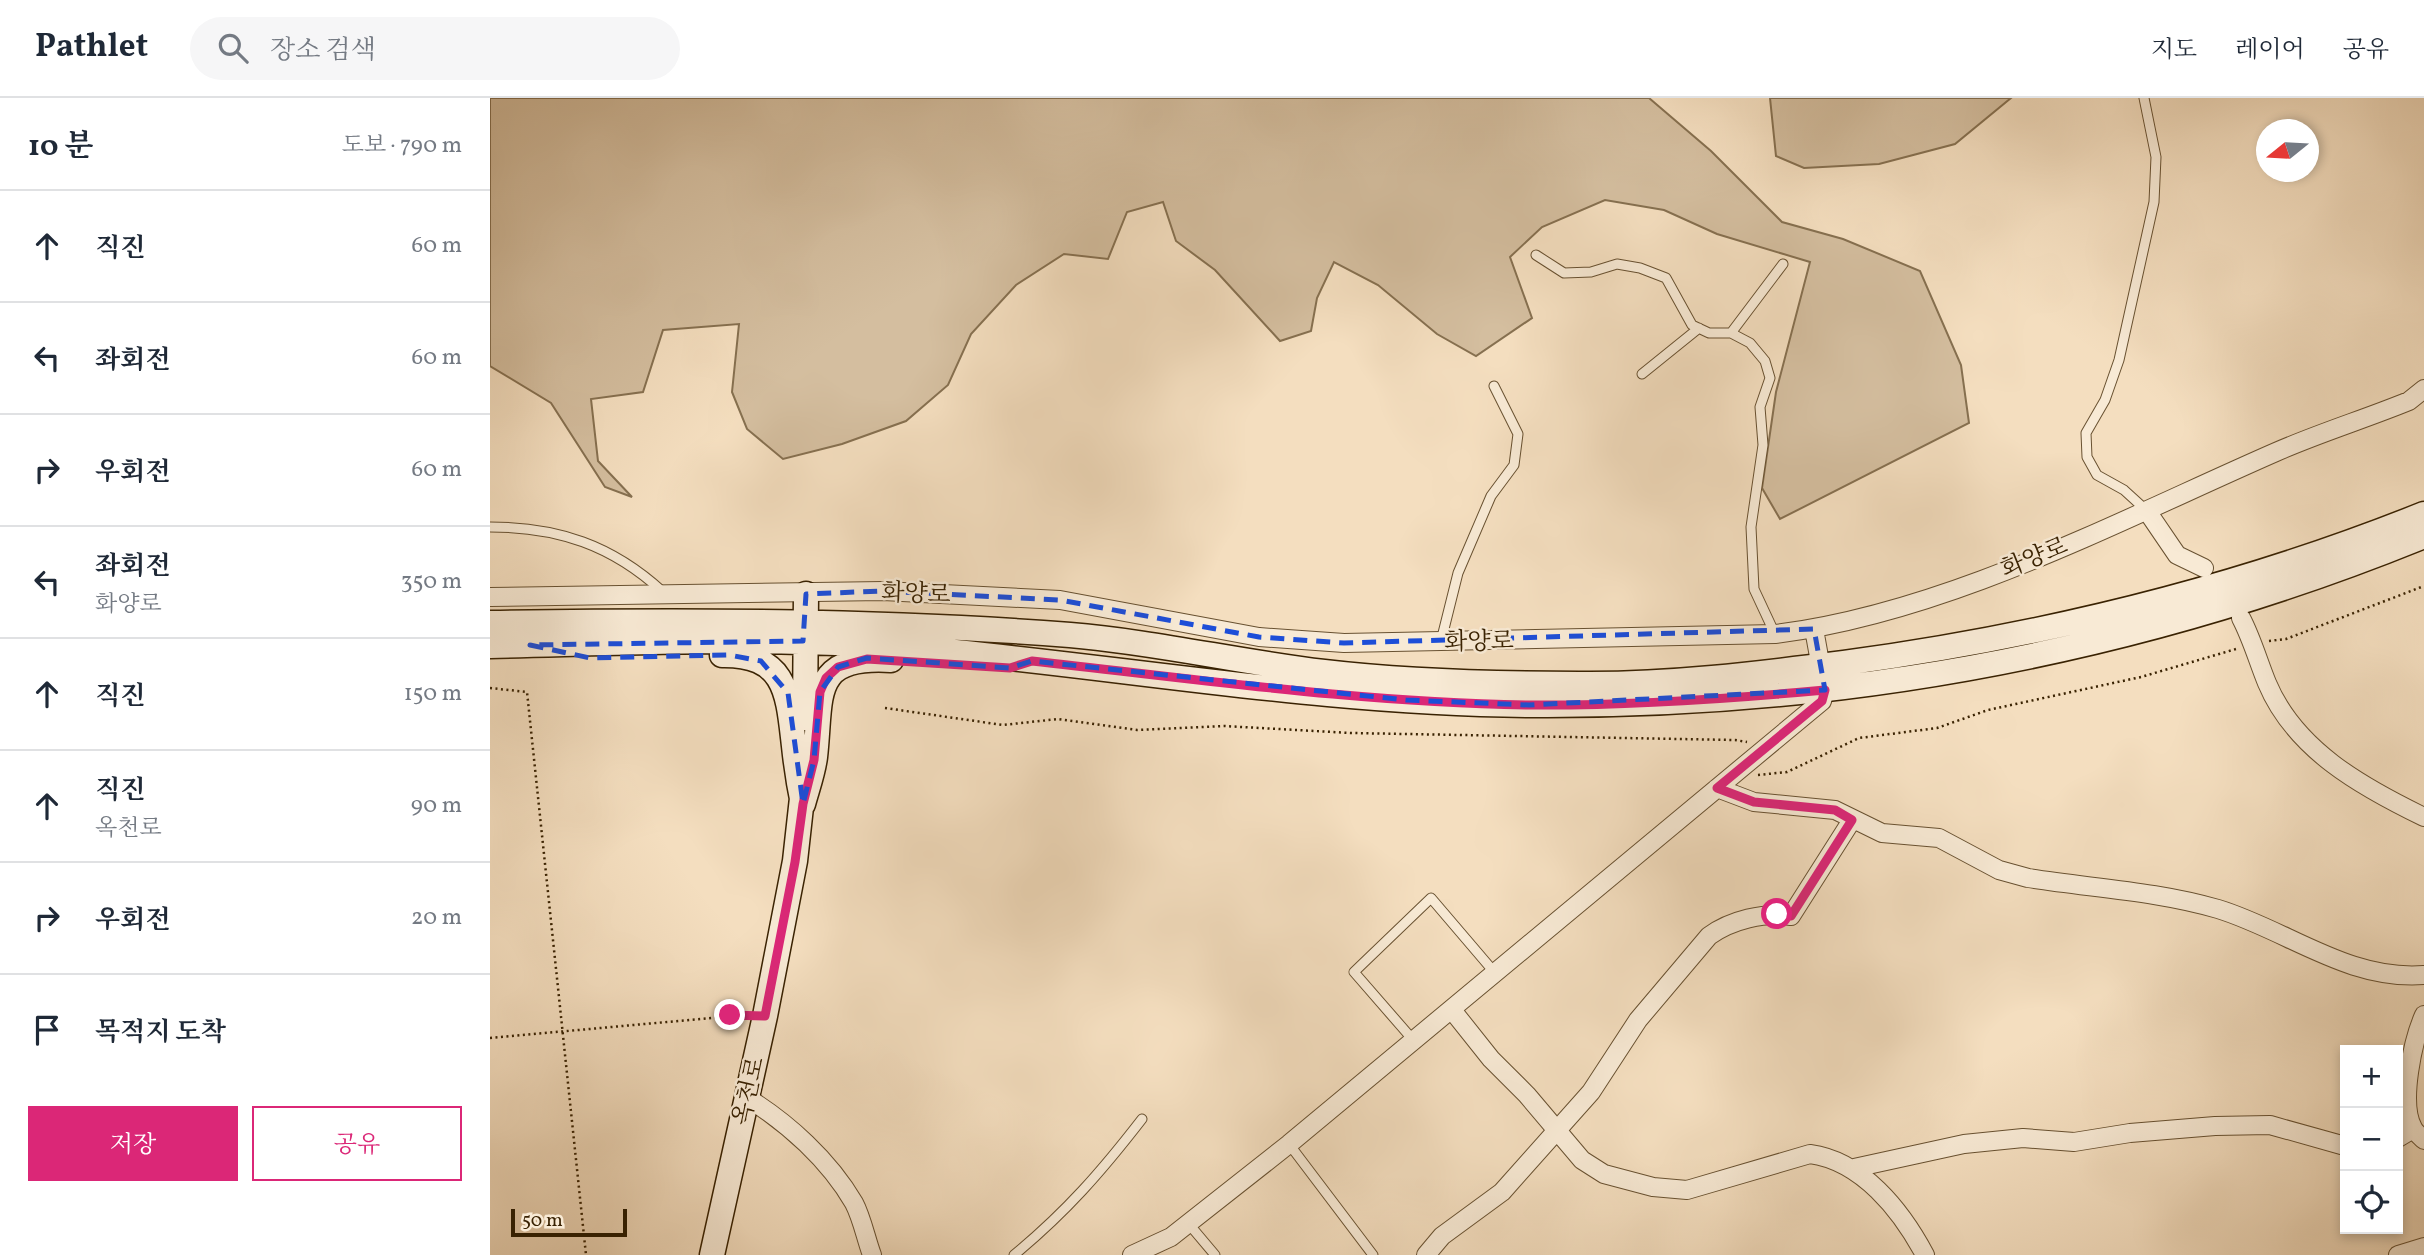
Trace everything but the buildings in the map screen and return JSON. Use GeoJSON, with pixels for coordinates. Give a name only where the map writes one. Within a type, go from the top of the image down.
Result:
{"type":"FeatureCollection","features":[{"type":"Feature","properties":{"kind":"main road","name":"화양로"},"geometry":{"type":"LineString","coordinates":[[490,646],[804,630],[904,647],[1406,700],[1529,705],[1726,699],[1823,678],[1920,652],[2107,615],[2192,594],[2280,568],[2424,514]]}},
{"type":"Feature","properties":{"kind":"main road","name":"화양로"},"geometry":{"type":"LineString","coordinates":[[490,623],[1078,636],[1322,672],[1473,682],[1585,684],[1823,678],[1971,670],[2052,654],[2200,615],[2367,559],[2424,536]]}},
{"type":"Feature","properties":{"kind":"main road","name":"옥천로"},"geometry":{"type":"LineString","coordinates":[[712,1255],[765,1016],[795,862],[803,804],[806,748],[806,594]]}},
{"type":"Feature","properties":{"kind":"main road"},"geometry":{"type":"LineString","coordinates":[[530,645],[590,658],[729,655],[761,661],[779,677],[788,693],[803,804]]}},
{"type":"Feature","properties":{"kind":"main road"},"geometry":{"type":"LineString","coordinates":[[803,804],[814,760],[820,692],[826,678],[838,667],[867,659],[1010,668],[1032,661]]}},
{"type":"Feature","properties":{"kind":"street","name":"화양로"},"geometry":{"type":"LineString","coordinates":[[490,597],[883,591],[1060,600],[1259,637],[1343,643],[1775,634],[1814,629],[1922,599],[2024,563],[2278,451],[2409,401],[2424,389]]}},
{"type":"Feature","properties":{"kind":"street"},"geometry":{"type":"LineString","coordinates":[[2147,511],[2177,555],[2204,568]]}},
{"type":"Feature","properties":{"kind":"street"},"geometry":{"type":"LineString","coordinates":[[2241,618],[2254,643],[2268,685],[2294,725],[2329,763],[2367,790],[2424,817]]}},
{"type":"Feature","properties":{"kind":"street"},"geometry":{"type":"LineString","coordinates":[[1132,1255],[1171,1237],[1289,1144],[1822,701],[1823,678],[1814,629]]}},
{"type":"Feature","properties":{"kind":"street"},"geometry":{"type":"LineString","coordinates":[[1717,788],[1754,802],[1835,810],[1882,833],[1939,838],[2000,870],[2028,878],[2217,909],[2344,963],[2382,975],[2424,975]]}},
{"type":"Feature","properties":{"kind":"street"},"geometry":{"type":"LineString","coordinates":[[1426,1255],[1442,1236],[1502,1192],[1591,1091],[1638,1020],[1709,936],[1721,927],[1759,917],[1791,916],[1852,820]]}},
{"type":"Feature","properties":{"kind":"street"},"geometry":{"type":"LineString","coordinates":[[1452,1010],[1491,1059],[1581,1160],[1604,1174],[1653,1187],[1687,1190],[1810,1154],[1830,1157],[1854,1168],[1906,1222],[1925,1255]]}},
{"type":"Feature","properties":{"kind":"street"},"geometry":{"type":"LineString","coordinates":[[2412,1136],[2407,1111],[2409,1087],[2414,1037],[2424,1015]]}},
{"type":"Feature","properties":{"kind":"street"},"geometry":{"type":"LineString","coordinates":[[746,1097],[779,1118],[833,1176],[855,1205],[872,1255]]}},
{"type":"Feature","properties":{"kind":"street"},"geometry":{"type":"LineString","coordinates":[[1854,1168],[1964,1144],[2023,1138],[2074,1142],[2130,1133],[2214,1126],[2270,1125],[2340,1145]]}},
{"type":"Feature","properties":{"kind":"street"},"geometry":{"type":"LineString","coordinates":[[2398,1255],[2424,1247]]}},
{"type":"Feature","properties":{"kind":"lane"},"geometry":{"type":"LineString","coordinates":[[2144,98],[2156,157],[2154,202],[2119,360],[2105,400],[2085,433],[2087,457],[2097,475],[2124,490],[2147,511]]}},
{"type":"Feature","properties":{"kind":"lane"},"geometry":{"type":"LineString","coordinates":[[1536,256],[1564,273],[1591,272],[1617,264],[1640,268],[1665,278],[1692,325],[1709,333],[1731,333],[1750,343],[1765,360],[1770,378],[1760,407],[1763,445],[1751,527],[1754,589],[1775,634]]}},
{"type":"Feature","properties":{"kind":"lane"},"geometry":{"type":"LineString","coordinates":[[1731,333],[1783,264]]}},
{"type":"Feature","properties":{"kind":"lane"},"geometry":{"type":"LineString","coordinates":[[1642,374],[1699,328]]}},
{"type":"Feature","properties":{"kind":"lane"},"geometry":{"type":"LineString","coordinates":[[1441,641],[1458,573],[1491,496],[1514,465],[1518,434],[1494,386]]}},
{"type":"Feature","properties":{"kind":"lane"},"geometry":{"type":"LineString","coordinates":[[490,527],[531,527],[580,539],[638,569],[664,593]]}},
{"type":"Feature","properties":{"kind":"lane"},"geometry":{"type":"LineString","coordinates":[[1415,1042],[1354,972],[1431,898],[1495,973]]}},
{"type":"Feature","properties":{"kind":"lane"},"geometry":{"type":"LineString","coordinates":[[1014,1255],[1056,1220],[1091,1184],[1142,1119]]}},
{"type":"Feature","properties":{"kind":"lane"},"geometry":{"type":"LineString","coordinates":[[1289,1144],[1373,1255]]}},
{"type":"Feature","properties":{"kind":"lane"},"geometry":{"type":"LineString","coordinates":[[1188,1223],[1215,1255]]}},
{"type":"Feature","properties":{"kind":"path"},"geometry":{"type":"LineString","coordinates":[[1742,768],[1759,775],[1787,772],[1859,738],[1937,728],[1988,710],[2141,677],[2254,643],[2286,639],[2424,586]]}},
{"type":"Feature","properties":{"kind":"path"},"geometry":{"type":"LineString","coordinates":[[490,688],[527,692],[586,1255]]}},
{"type":"Feature","properties":{"kind":"path"},"geometry":{"type":"LineString","coordinates":[[885,708],[1003,725],[1058,719],[1137,730],[1224,726],[1351,733],[1735,740],[1767,747]]}},
{"type":"Feature","properties":{"kind":"path"},"geometry":{"type":"LineString","coordinates":[[490,1038],[730,1015],[765,1016]]}},
{"type":"Feature","properties":{"kind":"highlighted area"},"geometry":{"type":"Polygon","coordinates":[[[883,591],[1060,600],[1259,637],[1344,643],[1814,629],[1825,690],[1529,705],[1406,700],[1032,661],[1010,668],[867,658],[838,667],[820,692],[814,760],[803,804],[788,693],[761,661],[729,655],[590,658],[530,645],[803,641],[806,594],[883,591]]]}},
{"type":"Feature","properties":{"kind":"shaded area"},"geometry":{"type":"Polygon","coordinates":[[[490,98],[1649,98],[1711,151],[1782,222],[1843,239],[1920,271],[1961,365],[1969,423],[1780,519],[1762,488],[1776,392],[1810,262],[1717,234],[1664,210],[1605,200],[1542,227],[1510,257],[1532,318],[1476,356],[1437,334],[1378,285],[1334,262],[1317,298],[1311,331],[1280,341],[1215,270],[1176,241],[1163,202],[1127,212],[1108,259],[1064,254],[1016,285],[971,334],[948,385],[906,421],[842,444],[783,459],[747,429],[732,392],[739,324],[663,330],[643,392],[591,399],[598,461],[632,497],[605,487],[551,403],[490,366],[490,98]]]}},
{"type":"Feature","properties":{"kind":"shaded area"},"geometry":{"type":"Polygon","coordinates":[[[1770,98],[2011,98],[1955,144],[1879,164],[1804,168],[1776,156],[1770,98]]]}},
{"type":"Feature","properties":{"kind":"route"},"geometry":{"type":"LineString","coordinates":[[730,1015],[765,1016],[795,862],[803,804],[814,760],[820,692],[826,678],[838,667],[867,659],[1010,668],[1032,661],[1406,700],[1529,705],[1726,699],[1825,690],[1822,701],[1717,788],[1754,802],[1835,810],[1852,820],[1791,916],[1777,914]]}}]}
